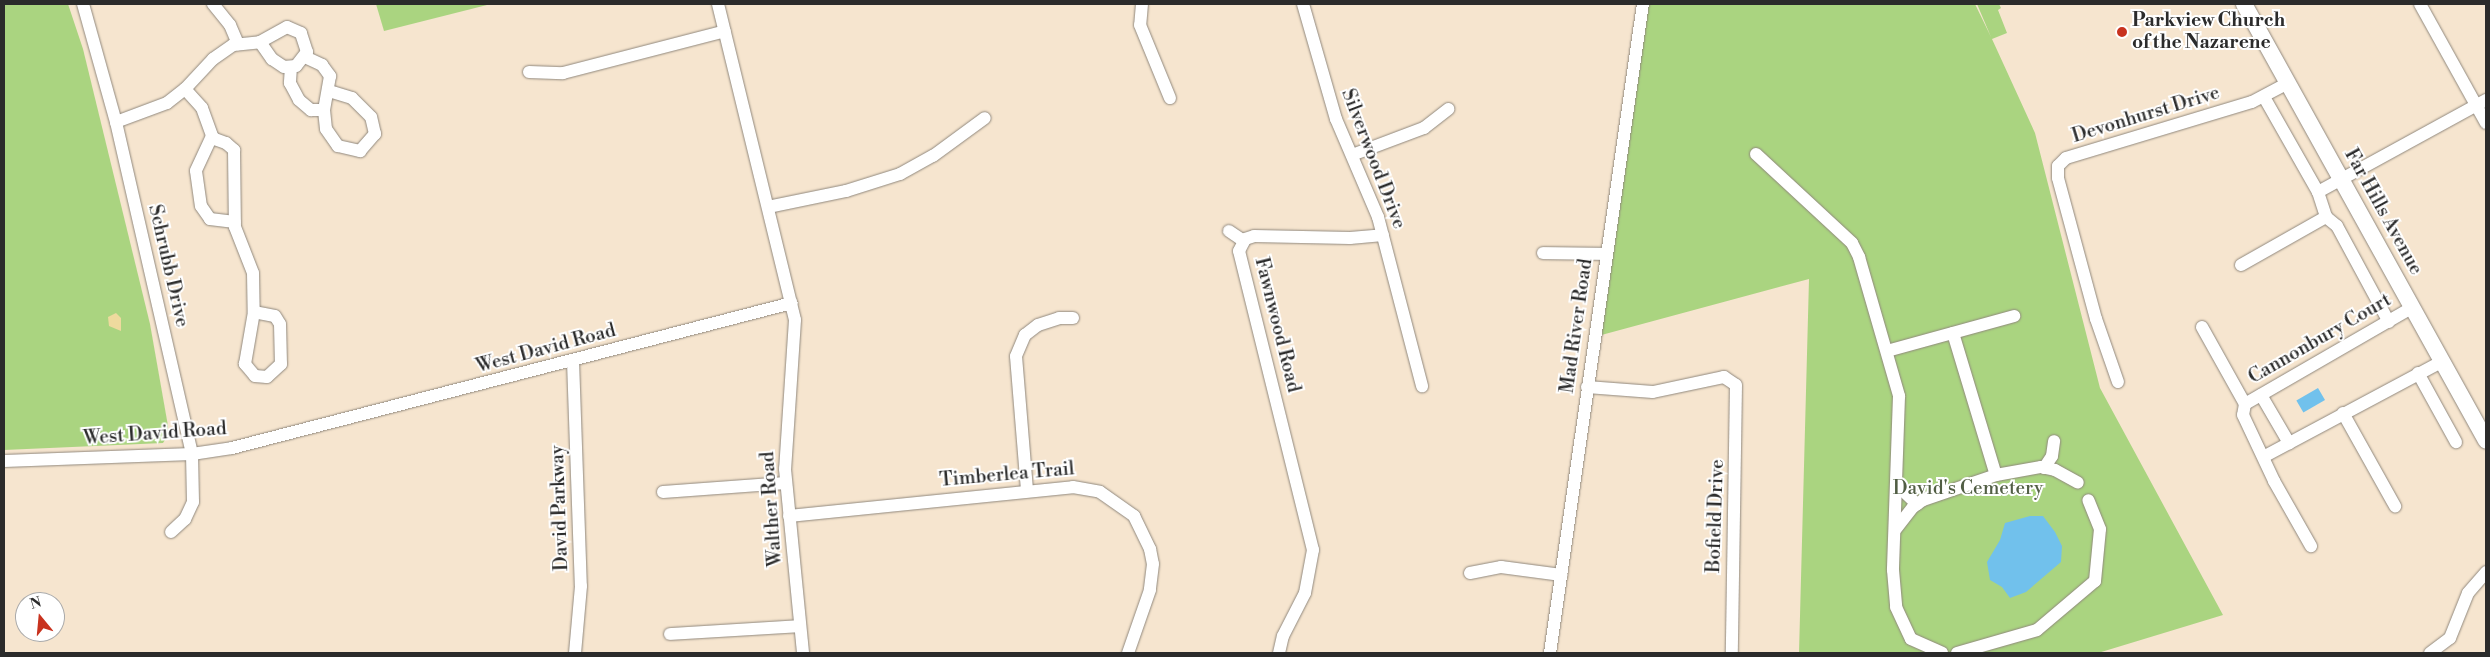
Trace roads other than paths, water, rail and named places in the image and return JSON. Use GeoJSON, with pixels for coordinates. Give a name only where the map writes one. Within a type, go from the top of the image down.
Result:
{"type":"FeatureCollection","features":[{"type":"Feature","properties":{"kind":"main road","name":"Far Hills Avenue"},"geometry":{"type":"LineString","coordinates":[[2244,4],[2486,440]]}},
{"type":"Feature","properties":{"kind":"street","name":"Schrubb Drive"},"geometry":{"type":"LineString","coordinates":[[83,4],[116,122],[192,454],[193,502],[185,519],[171,532]]}},
{"type":"Feature","properties":{"kind":"street"},"geometry":{"type":"LineString","coordinates":[[213,4],[230,25],[238,44]]}},
{"type":"Feature","properties":{"kind":"street"},"geometry":{"type":"LineString","coordinates":[[718,4],[792,303]]}},
{"type":"Feature","properties":{"kind":"street"},"geometry":{"type":"LineString","coordinates":[[1142,4],[1140,25],[1170,98]]}},
{"type":"Feature","properties":{"kind":"street","name":"Silverwood Drive"},"geometry":{"type":"LineString","coordinates":[[1303,4],[1330,102],[1372,197],[1422,386]]}},
{"type":"Feature","properties":{"kind":"street","name":"Mad River Road"},"geometry":{"type":"LineString","coordinates":[[1550,653],[1643,4]]}},
{"type":"Feature","properties":{"kind":"street"},"geometry":{"type":"LineString","coordinates":[[2420,4],[2481,102],[2486,123]]}},
{"type":"Feature","properties":{"kind":"street"},"geometry":{"type":"LineString","coordinates":[[116,122],[153,110],[185,89],[213,58],[238,44],[260,42],[281,29],[295,29],[305,39],[306,56]]}},
{"type":"Feature","properties":{"kind":"street"},"geometry":{"type":"LineString","coordinates":[[529,72],[563,73],[724,31]]}},
{"type":"Feature","properties":{"kind":"street"},"geometry":{"type":"LineString","coordinates":[[260,42],[279,65],[291,67],[306,56]]}},
{"type":"Feature","properties":{"kind":"street"},"geometry":{"type":"LineString","coordinates":[[306,56],[328,71],[329,92],[324,110],[326,129],[344,150],[360,152],[372,140],[374,124],[364,108],[352,98],[329,92]]}},
{"type":"Feature","properties":{"kind":"street"},"geometry":{"type":"LineString","coordinates":[[291,67],[290,83],[299,100],[311,110],[324,110]]}},
{"type":"Feature","properties":{"kind":"street","name":"Devonhurst Drive"},"geometry":{"type":"LineString","coordinates":[[2118,382],[2098,326],[2058,178],[2058,166],[2066,158],[2264,97],[2288,83]]}},
{"type":"Feature","properties":{"kind":"street"},"geometry":{"type":"LineString","coordinates":[[185,89],[205,113],[212,138],[196,172],[201,206],[210,219],[234,222]]}},
{"type":"Feature","properties":{"kind":"street"},"geometry":{"type":"LineString","coordinates":[[2264,97],[2318,192],[2326,217],[2336,226],[2389,322]]}},
{"type":"Feature","properties":{"kind":"street"},"geometry":{"type":"LineString","coordinates":[[2318,192],[2481,102]]}},
{"type":"Feature","properties":{"kind":"street"},"geometry":{"type":"LineString","coordinates":[[1352,155],[1424,128],[1448,109]]}},
{"type":"Feature","properties":{"kind":"street"},"geometry":{"type":"LineString","coordinates":[[768,207],[846,191],[900,174],[933,156],[984,118]]}},
{"type":"Feature","properties":{"kind":"street"},"geometry":{"type":"LineString","coordinates":[[212,138],[226,143],[234,150],[234,222],[236,235],[255,280],[254,312],[245,364],[255,376],[267,377],[281,364],[280,324],[275,316],[254,312]]}},
{"type":"Feature","properties":{"kind":"street"},"geometry":{"type":"LineString","coordinates":[[1756,154],[1852,243],[1899,396],[1893,585],[1896,607],[1912,639],[1942,653]]}},
{"type":"Feature","properties":{"kind":"street"},"geometry":{"type":"LineString","coordinates":[[2241,265],[2326,217]]}},
{"type":"Feature","properties":{"kind":"street"},"geometry":{"type":"LineString","coordinates":[[1229,231],[1244,241]]}},
{"type":"Feature","properties":{"kind":"street","name":"Fawnwood Road"},"geometry":{"type":"LineString","coordinates":[[1279,653],[1283,636],[1306,593],[1313,557],[1311,537],[1240,256],[1244,241],[1254,236],[1350,238],[1383,235]]}},
{"type":"Feature","properties":{"kind":"street"},"geometry":{"type":"LineString","coordinates":[[1542,253],[1606,254]]}},
{"type":"Feature","properties":{"kind":"street","name":"West David Road"},"geometry":{"type":"LineString","coordinates":[[4,461],[192,454],[232,448],[792,303]]}},
{"type":"Feature","properties":{"kind":"street","name":"Walther Road"},"geometry":{"type":"LineString","coordinates":[[792,303],[795,334],[785,448],[786,483],[803,653]]}},
{"type":"Feature","properties":{"kind":"street","name":"Cannonbury Court"},"geometry":{"type":"LineString","coordinates":[[2246,404],[2413,307]]}},
{"type":"Feature","properties":{"kind":"street"},"geometry":{"type":"LineString","coordinates":[[1886,351],[2014,316]]}},
{"type":"Feature","properties":{"kind":"street"},"geometry":{"type":"LineString","coordinates":[[1027,490],[1016,356],[1025,335],[1038,325],[1059,318],[1073,318]]}},
{"type":"Feature","properties":{"kind":"street"},"geometry":{"type":"LineString","coordinates":[[2202,326],[2246,404],[2243,415],[2265,456],[2269,472],[2312,546]]}},
{"type":"Feature","properties":{"kind":"street"},"geometry":{"type":"LineString","coordinates":[[1953,333],[1996,475]]}},
{"type":"Feature","properties":{"kind":"street","name":"David Parkway"},"geometry":{"type":"LineString","coordinates":[[573,361],[581,586],[575,653]]}},
{"type":"Feature","properties":{"kind":"street"},"geometry":{"type":"LineString","coordinates":[[2265,456],[2343,413],[2443,362]]}},
{"type":"Feature","properties":{"kind":"street"},"geometry":{"type":"LineString","coordinates":[[2418,374],[2456,442]]}},
{"type":"Feature","properties":{"kind":"street","name":"Bofield Drive"},"geometry":{"type":"LineString","coordinates":[[1587,387],[1654,392],[1724,377],[1733,381],[1738,396],[1732,653]]}},
{"type":"Feature","properties":{"kind":"street"},"geometry":{"type":"LineString","coordinates":[[2261,395],[2289,443]]}},
{"type":"Feature","properties":{"kind":"street"},"geometry":{"type":"LineString","coordinates":[[2343,413],[2395,506]]}},
{"type":"Feature","properties":{"kind":"street"},"geometry":{"type":"LineString","coordinates":[[2044,468],[2052,456],[2054,440]]}},
{"type":"Feature","properties":{"kind":"street"},"geometry":{"type":"LineString","coordinates":[[1895,530],[1917,504],[1996,475],[2044,468],[2055,470],[2078,483]]}},
{"type":"Feature","properties":{"kind":"street"},"geometry":{"type":"LineString","coordinates":[[663,492],[786,483]]}},
{"type":"Feature","properties":{"kind":"street"},"geometry":{"type":"LineString","coordinates":[[1897,485],[1917,504]]}},
{"type":"Feature","properties":{"kind":"street","name":"Timberlea Trail"},"geometry":{"type":"LineString","coordinates":[[789,516],[1027,490],[1073,487],[1100,492],[1126,508],[1142,527],[1150,549],[1152,578],[1128,653]]}},
{"type":"Feature","properties":{"kind":"street"},"geometry":{"type":"LineString","coordinates":[[1957,653],[2037,630],[2095,581],[2100,529],[2088,500]]}},
{"type":"Feature","properties":{"kind":"street"},"geometry":{"type":"LineString","coordinates":[[1470,573],[1501,566],[1561,575]]}},
{"type":"Feature","properties":{"kind":"street"},"geometry":{"type":"LineString","coordinates":[[2430,653],[2450,638],[2468,593],[2486,572]]}},
{"type":"Feature","properties":{"kind":"street"},"geometry":{"type":"LineString","coordinates":[[670,634],[800,626]]}},
{"type":"Feature","properties":{"kind":"water"},"geometry":{"type":"Polygon","coordinates":[[[2318,388],[2325,400],[2303,413],[2296,401],[2318,388]]]}},
{"type":"Feature","properties":{"kind":"water"},"geometry":{"type":"Polygon","coordinates":[[[2030,516],[2043,516],[2055,532],[2062,546],[2061,562],[2026,592],[2010,598],[2002,587],[1990,580],[1987,562],[2000,540],[2005,523],[2030,516]]]}},
{"type":"Feature","properties":{"kind":"place","name":"Parkview Church of the Nazarene"},"geometry":{"type":"Point","coordinates":[2122,32]}},
{"type":"Feature","properties":{"kind":"park label","name":"David's Cemetery"},"geometry":{"type":"Point","coordinates":[1968,489]}}]}
